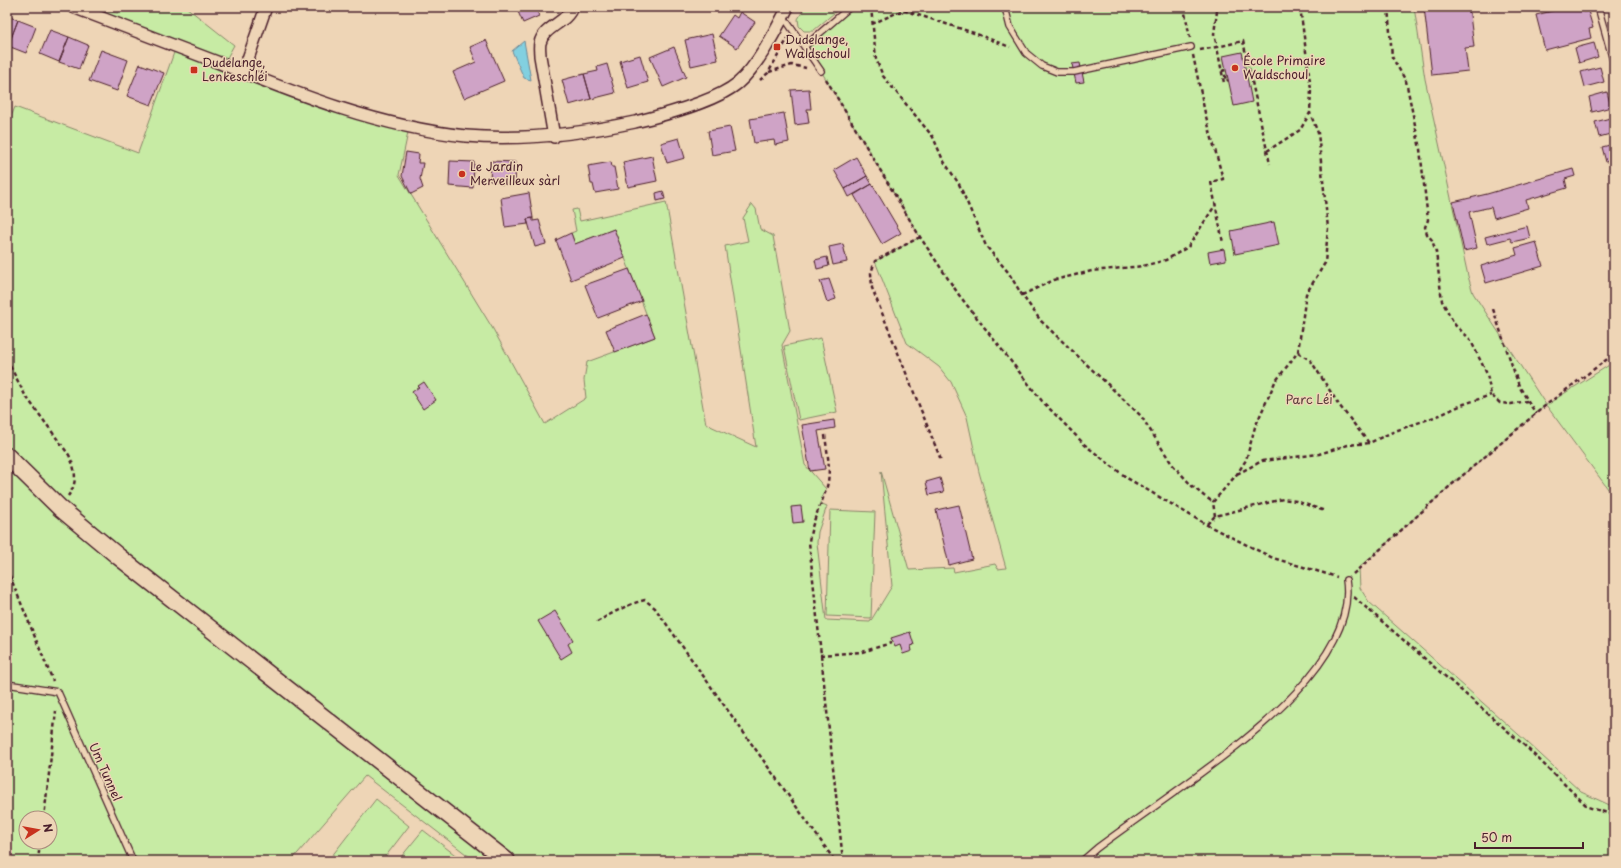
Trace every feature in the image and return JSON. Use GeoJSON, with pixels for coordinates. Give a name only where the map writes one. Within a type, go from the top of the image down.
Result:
{"type":"FeatureCollection","features":[{"type":"Feature","properties":{"kind":"main road"},"geometry":{"type":"LineString","coordinates":[[7,456],[60,508],[118,557],[507,861]]}},
{"type":"Feature","properties":{"kind":"main road"},"geometry":{"type":"LineString","coordinates":[[7,472],[34,482]]}},
{"type":"Feature","properties":{"kind":"street"},"geometry":{"type":"LineString","coordinates":[[73,7],[244,73],[351,112],[409,128],[467,136],[538,138],[600,130],[652,118],[693,105],[720,94],[738,83],[755,63],[786,12]]}},
{"type":"Feature","properties":{"kind":"street"},"geometry":{"type":"LineString","coordinates":[[244,73],[266,7]]}},
{"type":"Feature","properties":{"kind":"street"},"geometry":{"type":"LineString","coordinates":[[554,136],[540,56],[540,44],[544,34],[570,13],[572,7]]}},
{"type":"Feature","properties":{"kind":"lane"},"geometry":{"type":"LineString","coordinates":[[804,46],[850,7]]}},
{"type":"Feature","properties":{"kind":"lane"},"geometry":{"type":"LineString","coordinates":[[1005,7],[1010,27],[1026,53],[1042,66],[1057,72],[1074,72],[1192,49]]}},
{"type":"Feature","properties":{"kind":"lane"},"geometry":{"type":"LineString","coordinates":[[1598,7],[1614,64]]}},
{"type":"Feature","properties":{"kind":"lane"},"geometry":{"type":"LineString","coordinates":[[786,12],[793,29],[821,71]]}},
{"type":"Feature","properties":{"kind":"lane"},"geometry":{"type":"LineString","coordinates":[[1082,861],[1097,848],[1234,749],[1294,695],[1331,648],[1343,618],[1348,591],[1346,580]]}},
{"type":"Feature","properties":{"kind":"lane"},"geometry":{"type":"LineString","coordinates":[[7,684],[58,692]]}},
{"type":"Feature","properties":{"kind":"lane","name":"Um Tunnel"},"geometry":{"type":"LineString","coordinates":[[58,692],[133,861]]}},
{"type":"Feature","properties":{"kind":"path"},"geometry":{"type":"LineString","coordinates":[[870,7],[876,59],[883,76],[933,137],[943,160],[959,184],[986,246],[1008,272],[1040,321],[1141,416],[1172,464],[1192,486],[1213,502],[1215,516]]}},
{"type":"Feature","properties":{"kind":"path"},"geometry":{"type":"LineString","coordinates":[[1190,7],[1184,8],[1206,113],[1223,179],[1211,182],[1224,243]]}},
{"type":"Feature","properties":{"kind":"path"},"geometry":{"type":"LineString","coordinates":[[1213,502],[1237,474],[1246,460],[1255,426],[1275,382],[1298,352],[1306,294],[1325,263],[1328,228],[1318,133],[1310,113],[1311,88],[1300,7]]}},
{"type":"Feature","properties":{"kind":"path"},"geometry":{"type":"LineString","coordinates":[[1388,7],[1392,56],[1406,81],[1420,149],[1428,220],[1425,227],[1436,252],[1442,301],[1455,325],[1470,339],[1486,374],[1491,395],[1500,403],[1511,404],[1527,401]]}},
{"type":"Feature","properties":{"kind":"path"},"geometry":{"type":"LineString","coordinates":[[872,24],[902,8],[1026,53]]}},
{"type":"Feature","properties":{"kind":"path"},"geometry":{"type":"LineString","coordinates":[[1217,11],[1214,34],[1224,83]]}},
{"type":"Feature","properties":{"kind":"path"},"geometry":{"type":"LineString","coordinates":[[768,73],[793,29]]}},
{"type":"Feature","properties":{"kind":"path"},"geometry":{"type":"LineString","coordinates":[[1192,49],[1217,47],[1243,41],[1270,164]]}},
{"type":"Feature","properties":{"kind":"path"},"geometry":{"type":"LineString","coordinates":[[761,75],[792,65],[806,68],[812,72]]}},
{"type":"Feature","properties":{"kind":"path"},"geometry":{"type":"LineString","coordinates":[[1222,71],[1224,70],[1226,81],[1228,80]]}},
{"type":"Feature","properties":{"kind":"path"},"geometry":{"type":"LineString","coordinates":[[821,71],[920,237],[959,296],[1042,401],[1085,445],[1127,478],[1207,525],[1272,558],[1325,572],[1346,580],[1449,487],[1536,414],[1614,354]]}},
{"type":"Feature","properties":{"kind":"path"},"geometry":{"type":"LineString","coordinates":[[1267,151],[1300,130],[1310,113]]}},
{"type":"Feature","properties":{"kind":"path"},"geometry":{"type":"LineString","coordinates":[[1022,295],[1054,280],[1092,271],[1143,266],[1166,260],[1188,247],[1216,204]]}},
{"type":"Feature","properties":{"kind":"path"},"geometry":{"type":"LineString","coordinates":[[920,237],[875,261],[871,273],[872,288],[941,460]]}},
{"type":"Feature","properties":{"kind":"path"},"geometry":{"type":"LineString","coordinates":[[1493,309],[1519,386],[1536,414]]}},
{"type":"Feature","properties":{"kind":"path"},"geometry":{"type":"LineString","coordinates":[[1298,352],[1311,361],[1339,404],[1369,443]]}},
{"type":"Feature","properties":{"kind":"path"},"geometry":{"type":"LineString","coordinates":[[7,360],[25,394],[70,455],[76,477],[72,490],[60,508]]}},
{"type":"Feature","properties":{"kind":"path"},"geometry":{"type":"LineString","coordinates":[[1237,474],[1262,461],[1319,454],[1348,445],[1369,443],[1395,431],[1491,395]]}},
{"type":"Feature","properties":{"kind":"path"},"geometry":{"type":"LineString","coordinates":[[825,435],[830,467],[826,489],[810,529],[809,542],[843,861]]}},
{"type":"Feature","properties":{"kind":"path"},"geometry":{"type":"LineString","coordinates":[[1207,525],[1215,516],[1283,499],[1296,501],[1325,511]]}},
{"type":"Feature","properties":{"kind":"path"},"geometry":{"type":"LineString","coordinates":[[7,569],[58,692],[45,810]]}},
{"type":"Feature","properties":{"kind":"path"},"geometry":{"type":"LineString","coordinates":[[1348,591],[1525,746],[1588,807],[1614,815]]}},
{"type":"Feature","properties":{"kind":"path"},"geometry":{"type":"LineString","coordinates":[[597,622],[637,602],[645,600],[655,608],[835,861]]}},
{"type":"Feature","properties":{"kind":"path"},"geometry":{"type":"LineString","coordinates":[[820,655],[862,652],[891,643]]}},
{"type":"Feature","properties":{"kind":"path"},"geometry":{"type":"LineString","coordinates":[[38,861],[39,850]]}},
{"type":"Feature","properties":{"kind":"green space","name":"Parc Léi"},"geometry":{"type":"Polygon","coordinates":[[[120,7],[186,7],[234,45],[223,65],[409,128],[399,175],[493,329],[545,424],[586,398],[584,380],[587,362],[655,337],[614,229],[575,244],[571,233],[576,231],[572,210],[577,209],[580,221],[666,202],[706,424],[756,447],[725,246],[748,241],[743,218],[752,204],[756,209],[760,229],[773,236],[790,331],[782,345],[805,465],[826,489],[820,503],[827,506],[818,532],[817,543],[826,620],[870,622],[892,586],[881,471],[909,570],[953,568],[954,572],[995,564],[998,569],[1006,568],[979,472],[967,417],[951,382],[939,367],[907,343],[875,261],[920,237],[805,46],[850,7],[1414,7],[1425,79],[1473,293],[1546,405],[1449,487],[1359,568],[1360,588],[1369,602],[1581,792],[1614,807],[1614,861],[475,861],[365,776],[291,861],[7,861],[7,472],[32,482],[7,456],[7,127],[15,107],[138,153],[176,47],[75,8],[118,13],[120,7]]]}},
{"type":"Feature","properties":{"kind":"green space"},"geometry":{"type":"Polygon","coordinates":[[[805,7],[841,7],[813,31],[804,31],[799,26],[798,19],[805,7]]]}},
{"type":"Feature","properties":{"kind":"green space"},"geometry":{"type":"Polygon","coordinates":[[[821,338],[837,412],[799,420],[784,346],[821,338]]]}},
{"type":"Feature","properties":{"kind":"green space"},"geometry":{"type":"Polygon","coordinates":[[[1614,362],[1614,497],[1546,405],[1614,362]]]}},
{"type":"Feature","properties":{"kind":"green space"},"geometry":{"type":"Polygon","coordinates":[[[830,510],[875,512],[871,618],[827,616],[830,510]]]}},
{"type":"Feature","properties":{"kind":"green space"},"geometry":{"type":"Polygon","coordinates":[[[376,799],[409,826],[382,861],[328,861],[376,799]]]}},
{"type":"Feature","properties":{"kind":"green space"},"geometry":{"type":"Polygon","coordinates":[[[423,830],[463,861],[405,861],[401,857],[423,830]]]}},
{"type":"Feature","properties":{"kind":"water"},"geometry":{"type":"Polygon","coordinates":[[[524,41],[531,80],[524,78],[512,51],[524,41]]]}},
{"type":"Feature","properties":{"kind":"building"},"geometry":{"type":"Polygon","coordinates":[[[516,7],[545,7],[537,11],[539,16],[523,23],[516,7]]]}},
{"type":"Feature","properties":{"kind":"building"},"geometry":{"type":"Polygon","coordinates":[[[1424,7],[1469,7],[1474,47],[1465,48],[1468,71],[1432,75],[1424,7]]]}},
{"type":"Feature","properties":{"kind":"building"},"geometry":{"type":"Polygon","coordinates":[[[1568,7],[1583,7],[1584,12],[1588,11],[1593,28],[1589,29],[1591,38],[1545,50],[1536,15],[1568,7]]]}},
{"type":"Feature","properties":{"kind":"building"},"geometry":{"type":"Polygon","coordinates":[[[740,12],[755,22],[737,48],[719,36],[733,15],[737,18],[740,12]]]}},
{"type":"Feature","properties":{"kind":"building"},"geometry":{"type":"Polygon","coordinates":[[[7,16],[18,20],[8,46],[7,45],[7,16]]]}},
{"type":"Feature","properties":{"kind":"building"},"geometry":{"type":"Polygon","coordinates":[[[18,20],[36,27],[26,53],[8,46],[18,20]]]}},
{"type":"Feature","properties":{"kind":"building"},"geometry":{"type":"Polygon","coordinates":[[[50,30],[69,37],[59,62],[40,54],[50,30]]]}},
{"type":"Feature","properties":{"kind":"building"},"geometry":{"type":"Polygon","coordinates":[[[712,34],[718,60],[691,66],[685,40],[712,34]]]}},
{"type":"Feature","properties":{"kind":"building"},"geometry":{"type":"Polygon","coordinates":[[[69,37],[88,45],[79,69],[59,62],[69,37]]]}},
{"type":"Feature","properties":{"kind":"building"},"geometry":{"type":"Polygon","coordinates":[[[486,40],[504,81],[464,98],[453,72],[476,62],[470,47],[486,40]]]}},
{"type":"Feature","properties":{"kind":"building"},"geometry":{"type":"Polygon","coordinates":[[[1594,43],[1598,57],[1579,63],[1575,48],[1594,43]]]}},
{"type":"Feature","properties":{"kind":"building"},"geometry":{"type":"Polygon","coordinates":[[[674,47],[686,77],[663,87],[650,57],[674,47]]]}},
{"type":"Feature","properties":{"kind":"building"},"geometry":{"type":"Polygon","coordinates":[[[101,50],[128,60],[117,91],[89,81],[101,50]]]}},
{"type":"Feature","properties":{"kind":"building","name":"École Primaire Waldschoul"},"geometry":{"type":"Polygon","coordinates":[[[1242,52],[1252,102],[1234,106],[1223,56],[1242,52]]]}},
{"type":"Feature","properties":{"kind":"building"},"geometry":{"type":"Polygon","coordinates":[[[640,55],[648,82],[628,88],[620,61],[640,55]]]}},
{"type":"Feature","properties":{"kind":"building"},"geometry":{"type":"Polygon","coordinates":[[[1080,63],[1084,82],[1076,83],[1072,64],[1080,63]]]}},
{"type":"Feature","properties":{"kind":"building"},"geometry":{"type":"Polygon","coordinates":[[[140,64],[164,73],[151,105],[127,96],[140,64]]]}},
{"type":"Feature","properties":{"kind":"building"},"geometry":{"type":"Polygon","coordinates":[[[607,64],[615,93],[591,99],[584,74],[598,71],[597,67],[607,64]]]}},
{"type":"Feature","properties":{"kind":"building"},"geometry":{"type":"Polygon","coordinates":[[[1600,67],[1604,82],[1585,87],[1581,72],[1600,67]]]}},
{"type":"Feature","properties":{"kind":"building"},"geometry":{"type":"Polygon","coordinates":[[[584,74],[591,99],[569,105],[562,80],[584,74]]]}},
{"type":"Feature","properties":{"kind":"building"},"geometry":{"type":"Polygon","coordinates":[[[809,89],[811,109],[807,109],[809,123],[795,125],[791,90],[809,89]]]}},
{"type":"Feature","properties":{"kind":"building"},"geometry":{"type":"Polygon","coordinates":[[[1607,92],[1611,107],[1592,112],[1589,97],[1607,92]]]}},
{"type":"Feature","properties":{"kind":"building"},"geometry":{"type":"Polygon","coordinates":[[[784,113],[789,142],[775,145],[774,140],[754,143],[750,119],[784,113]]]}},
{"type":"Feature","properties":{"kind":"building"},"geometry":{"type":"Polygon","coordinates":[[[1614,117],[1614,133],[1599,137],[1595,122],[1614,117]]]}},
{"type":"Feature","properties":{"kind":"building"},"geometry":{"type":"Polygon","coordinates":[[[730,127],[735,151],[712,155],[708,131],[730,127]]]}},
{"type":"Feature","properties":{"kind":"building"},"geometry":{"type":"Polygon","coordinates":[[[679,138],[685,158],[667,163],[661,143],[679,138]]]}},
{"type":"Feature","properties":{"kind":"building"},"geometry":{"type":"Polygon","coordinates":[[[1614,144],[1614,160],[1606,162],[1602,147],[1614,144]]]}},
{"type":"Feature","properties":{"kind":"building"},"geometry":{"type":"Polygon","coordinates":[[[406,152],[419,154],[418,163],[423,163],[420,179],[423,188],[411,194],[402,176],[406,152]]]}},
{"type":"Feature","properties":{"kind":"building"},"geometry":{"type":"Polygon","coordinates":[[[652,156],[657,181],[628,187],[623,162],[652,156]]]}},
{"type":"Feature","properties":{"kind":"building"},"geometry":{"type":"Polygon","coordinates":[[[856,157],[867,176],[845,189],[834,170],[856,157]]]}},
{"type":"Feature","properties":{"kind":"building","name":"Le Jardin Merveilleux sàrl"},"geometry":{"type":"Polygon","coordinates":[[[450,161],[474,162],[473,188],[449,186],[450,161]]]}},
{"type":"Feature","properties":{"kind":"building"},"geometry":{"type":"Polygon","coordinates":[[[491,161],[516,162],[515,182],[510,182],[510,184],[500,184],[500,181],[490,181],[491,161]]]}},
{"type":"Feature","properties":{"kind":"building"},"geometry":{"type":"Polygon","coordinates":[[[611,162],[612,167],[614,167],[618,189],[595,193],[593,184],[591,184],[588,166],[611,162]]]}},
{"type":"Feature","properties":{"kind":"building"},"geometry":{"type":"Polygon","coordinates":[[[1573,169],[1575,176],[1565,179],[1567,188],[1526,200],[1528,208],[1494,218],[1491,207],[1469,212],[1477,248],[1464,251],[1453,202],[1487,194],[1573,169]]]}},
{"type":"Feature","properties":{"kind":"building"},"geometry":{"type":"Polygon","coordinates":[[[1614,169],[1614,185],[1613,185],[1609,170],[1614,169]]]}},
{"type":"Feature","properties":{"kind":"building"},"geometry":{"type":"Polygon","coordinates":[[[867,176],[872,184],[849,197],[845,189],[867,176]]]}},
{"type":"Feature","properties":{"kind":"building"},"geometry":{"type":"Polygon","coordinates":[[[872,184],[901,233],[882,244],[854,195],[872,184]]]}},
{"type":"Feature","properties":{"kind":"building"},"geometry":{"type":"Polygon","coordinates":[[[663,191],[665,199],[657,201],[656,193],[663,191]]]}},
{"type":"Feature","properties":{"kind":"building"},"geometry":{"type":"Polygon","coordinates":[[[529,193],[533,218],[527,219],[528,224],[505,227],[501,198],[529,193]]]}},
{"type":"Feature","properties":{"kind":"building"},"geometry":{"type":"Polygon","coordinates":[[[533,218],[533,221],[539,220],[546,244],[535,247],[527,219],[533,218]]]}},
{"type":"Feature","properties":{"kind":"building"},"geometry":{"type":"Polygon","coordinates":[[[1274,222],[1279,245],[1235,254],[1231,231],[1274,222]]]}},
{"type":"Feature","properties":{"kind":"building"},"geometry":{"type":"Polygon","coordinates":[[[1527,226],[1530,238],[1512,242],[1510,238],[1487,244],[1485,237],[1527,226]]]}},
{"type":"Feature","properties":{"kind":"building"},"geometry":{"type":"Polygon","coordinates":[[[614,229],[625,258],[571,280],[556,240],[571,233],[575,244],[614,229]]]}},
{"type":"Feature","properties":{"kind":"building"},"geometry":{"type":"Polygon","coordinates":[[[1536,242],[1543,266],[1486,283],[1481,266],[1517,255],[1515,248],[1536,242]]]}},
{"type":"Feature","properties":{"kind":"building"},"geometry":{"type":"Polygon","coordinates":[[[843,244],[847,262],[833,265],[829,247],[843,244]]]}},
{"type":"Feature","properties":{"kind":"building"},"geometry":{"type":"Polygon","coordinates":[[[1224,249],[1226,260],[1210,263],[1208,252],[1224,249]]]}},
{"type":"Feature","properties":{"kind":"building"},"geometry":{"type":"Polygon","coordinates":[[[827,257],[829,266],[817,269],[815,260],[827,257]]]}},
{"type":"Feature","properties":{"kind":"building"},"geometry":{"type":"Polygon","coordinates":[[[629,269],[642,301],[598,318],[585,285],[629,269]]]}},
{"type":"Feature","properties":{"kind":"building"},"geometry":{"type":"Polygon","coordinates":[[[829,279],[836,299],[827,302],[820,281],[829,279]]]}},
{"type":"Feature","properties":{"kind":"building"},"geometry":{"type":"Polygon","coordinates":[[[646,314],[655,337],[615,352],[606,330],[646,314]]]}},
{"type":"Feature","properties":{"kind":"building"},"geometry":{"type":"Polygon","coordinates":[[[424,382],[436,400],[423,409],[412,392],[424,382]]]}},
{"type":"Feature","properties":{"kind":"building"},"geometry":{"type":"Polygon","coordinates":[[[834,420],[835,428],[818,431],[825,469],[810,471],[802,425],[834,420]]]}},
{"type":"Feature","properties":{"kind":"building"},"geometry":{"type":"Polygon","coordinates":[[[940,478],[944,492],[929,495],[926,482],[940,478]]]}},
{"type":"Feature","properties":{"kind":"building"},"geometry":{"type":"Polygon","coordinates":[[[959,505],[972,559],[949,565],[936,510],[959,505]]]}},
{"type":"Feature","properties":{"kind":"building"},"geometry":{"type":"Polygon","coordinates":[[[801,506],[803,522],[793,523],[791,507],[801,506]]]}},
{"type":"Feature","properties":{"kind":"building"},"geometry":{"type":"Polygon","coordinates":[[[555,611],[573,640],[568,644],[572,652],[561,659],[538,621],[555,611]]]}},
{"type":"Feature","properties":{"kind":"building"},"geometry":{"type":"Polygon","coordinates":[[[910,632],[914,645],[911,646],[912,651],[903,654],[900,645],[895,647],[891,638],[910,632]]]}},
{"type":"Feature","properties":{"kind":"place","name":"Dudelange, Waldschoul"},"geometry":{"type":"Point","coordinates":[777,47]}},
{"type":"Feature","properties":{"kind":"place","name":"École Primaire Waldschoul"},"geometry":{"type":"Point","coordinates":[1235,68]}},
{"type":"Feature","properties":{"kind":"place","name":"Dudelange, Lenkeschléi"},"geometry":{"type":"Point","coordinates":[194,70]}},
{"type":"Feature","properties":{"kind":"place","name":"Le Jardin Merveilleux sàrl"},"geometry":{"type":"Point","coordinates":[462,174]}}]}
